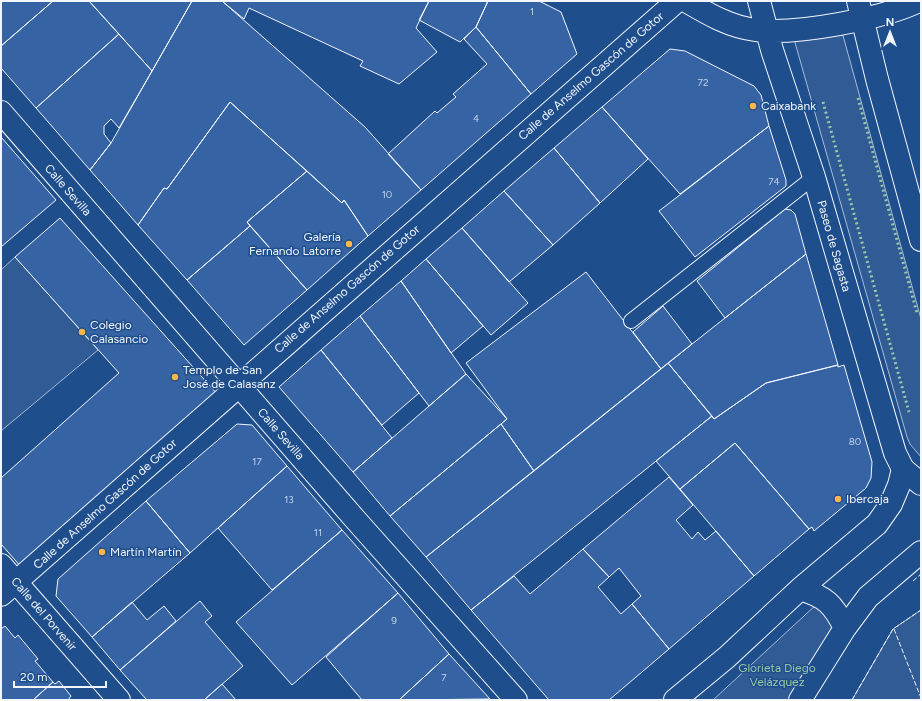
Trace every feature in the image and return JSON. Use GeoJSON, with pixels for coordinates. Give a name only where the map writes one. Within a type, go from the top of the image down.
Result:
{"type":"FeatureCollection","features":[{"type":"Feature","properties":{"kind":"street","name":"Calle de Anselmo Gascón de Gotor"},"geometry":{"type":"LineString","coordinates":[[9,589],[677,1]]}},
{"type":"Feature","properties":{"kind":"street"},"geometry":{"type":"LineString","coordinates":[[686,1],[724,22],[754,30],[767,31],[812,27],[860,10],[897,10],[919,1]]}},
{"type":"Feature","properties":{"kind":"street","name":"Paseo de Sagasta"},"geometry":{"type":"LineString","coordinates":[[759,1],[767,31],[814,177],[893,445],[903,469],[921,484]]}},
{"type":"Feature","properties":{"kind":"street"},"geometry":{"type":"LineString","coordinates":[[860,10],[921,240]]}},
{"type":"Feature","properties":{"kind":"street","name":"Calle Sevilla"},"geometry":{"type":"LineString","coordinates":[[1,112],[516,700]]}},
{"type":"Feature","properties":{"kind":"street"},"geometry":{"type":"LineString","coordinates":[[675,700],[751,636],[800,589],[885,515],[898,490],[903,469]]}},
{"type":"Feature","properties":{"kind":"street"},"geometry":{"type":"LineString","coordinates":[[800,700],[845,628],[868,597],[921,552]]}},
{"type":"Feature","properties":{"kind":"street","name":"Calle del Porvenir"},"geometry":{"type":"LineString","coordinates":[[1,565],[9,589],[119,700]]}},
{"type":"Feature","properties":{"kind":"street"},"geometry":{"type":"LineString","coordinates":[[800,589],[825,598],[832,605],[845,628]]}},
{"type":"Feature","properties":{"kind":"lane"},"geometry":{"type":"LineString","coordinates":[[631,321],[814,177]]}},
{"type":"Feature","properties":{"kind":"shaded area"},"geometry":{"type":"Polygon","coordinates":[[[839,21],[921,319],[921,457],[910,444],[907,437],[790,25],[839,21]]]}},
{"type":"Feature","properties":{"kind":"shaded area"},"geometry":{"type":"Polygon","coordinates":[[[15,257],[98,350],[1,431],[1,270],[15,257]]]}},
{"type":"Feature","properties":{"kind":"shaded area","name":"Glorieta Diego Velázquez"},"geometry":{"type":"Polygon","coordinates":[[[818,603],[836,630],[791,700],[713,700],[818,603]]]}},
{"type":"Feature","properties":{"kind":"shaded area"},"geometry":{"type":"Polygon","coordinates":[[[921,610],[921,700],[852,700],[893,629],[921,610]]]}},
{"type":"Feature","properties":{"kind":"building"},"geometry":{"type":"Polygon","coordinates":[[[1,1],[53,1],[1,46],[1,1]]]}},
{"type":"Feature","properties":{"kind":"building"},"geometry":{"type":"Polygon","coordinates":[[[53,1],[89,1],[119,34],[36,108],[1,68],[1,46],[53,1]]]}},
{"type":"Feature","properties":{"kind":"building"},"geometry":{"type":"Polygon","coordinates":[[[89,1],[192,1],[152,71],[89,1]]]}},
{"type":"Feature","properties":{"kind":"building"},"geometry":{"type":"Polygon","coordinates":[[[192,1],[222,1],[365,127],[421,190],[368,236],[344,200],[342,203],[230,102],[167,189],[164,188],[138,225],[90,170],[111,143],[192,1]]]}},
{"type":"Feature","properties":{"kind":"building"},"geometry":{"type":"Polygon","coordinates":[[[222,1],[429,1],[416,28],[437,52],[399,84],[360,66],[363,61],[249,8],[244,19],[222,1]]]}},
{"type":"Feature","properties":{"kind":"building"},"geometry":{"type":"Polygon","coordinates":[[[429,1],[488,1],[476,27],[460,42],[419,20],[429,1]]]}},
{"type":"Feature","properties":{"kind":"building"},"geometry":{"type":"Polygon","coordinates":[[[488,1],[539,1],[561,12],[577,54],[531,94],[476,27],[488,1]]]}},
{"type":"Feature","properties":{"kind":"building"},"geometry":{"type":"Polygon","coordinates":[[[476,27],[531,94],[421,190],[388,154],[435,111],[437,113],[456,97],[453,94],[487,64],[464,39],[476,27]]]}},
{"type":"Feature","properties":{"kind":"building"},"geometry":{"type":"Polygon","coordinates":[[[119,34],[152,71],[119,128],[111,119],[104,126],[104,134],[111,143],[90,170],[36,108],[119,34]]]}},
{"type":"Feature","properties":{"kind":"building"},"geometry":{"type":"Polygon","coordinates":[[[670,49],[685,51],[754,86],[761,95],[769,126],[680,194],[602,107],[670,49]]]}},
{"type":"Feature","properties":{"kind":"building"},"geometry":{"type":"Polygon","coordinates":[[[230,102],[307,171],[247,222],[250,226],[187,280],[138,225],[164,188],[167,189],[230,102]]]}},
{"type":"Feature","properties":{"kind":"building"},"geometry":{"type":"Polygon","coordinates":[[[602,107],[648,159],[600,203],[554,148],[602,107]]]}},
{"type":"Feature","properties":{"kind":"building"},"geometry":{"type":"Polygon","coordinates":[[[769,126],[786,180],[786,186],[695,257],[659,211],[769,126]]]}},
{"type":"Feature","properties":{"kind":"building"},"geometry":{"type":"Polygon","coordinates":[[[1,137],[56,200],[1,247],[1,137]]]}},
{"type":"Feature","properties":{"kind":"building"},"geometry":{"type":"Polygon","coordinates":[[[554,148],[600,203],[553,245],[504,191],[554,148]]]}},
{"type":"Feature","properties":{"kind":"building"},"geometry":{"type":"Polygon","coordinates":[[[307,171],[342,203],[344,200],[368,236],[307,290],[247,222],[307,171]]]}},
{"type":"Feature","properties":{"kind":"building"},"geometry":{"type":"Polygon","coordinates":[[[504,191],[553,245],[509,282],[462,228],[504,191]]]}},
{"type":"Feature","properties":{"kind":"building"},"geometry":{"type":"Polygon","coordinates":[[[785,209],[791,210],[795,214],[806,254],[725,318],[697,281],[785,209]]]}},
{"type":"Feature","properties":{"kind":"building","name":"Colegio Calasancio"},"geometry":{"type":"Polygon","coordinates":[[[60,218],[218,395],[22,568],[1,544],[1,478],[119,373],[15,257],[60,218]]]}},
{"type":"Feature","properties":{"kind":"building"},"geometry":{"type":"Polygon","coordinates":[[[250,226],[307,290],[244,345],[187,280],[250,226]]]}},
{"type":"Feature","properties":{"kind":"building"},"geometry":{"type":"Polygon","coordinates":[[[462,228],[528,303],[491,335],[426,259],[462,228]]]}},
{"type":"Feature","properties":{"kind":"building"},"geometry":{"type":"Polygon","coordinates":[[[806,254],[838,365],[766,383],[714,419],[668,363],[806,254]]]}},
{"type":"Feature","properties":{"kind":"building"},"geometry":{"type":"Polygon","coordinates":[[[426,259],[483,326],[451,353],[401,281],[426,259]]]}},
{"type":"Feature","properties":{"kind":"building"},"geometry":{"type":"Polygon","coordinates":[[[586,272],[661,369],[534,471],[501,424],[507,419],[466,363],[586,272]]]}},
{"type":"Feature","properties":{"kind":"building"},"geometry":{"type":"Polygon","coordinates":[[[401,281],[466,374],[429,406],[360,316],[401,281]]]}},
{"type":"Feature","properties":{"kind":"building"},"geometry":{"type":"Polygon","coordinates":[[[663,306],[692,344],[661,369],[633,332],[663,306]]]}},
{"type":"Feature","properties":{"kind":"building"},"geometry":{"type":"Polygon","coordinates":[[[360,316],[419,393],[382,425],[321,350],[360,316]]]}},
{"type":"Feature","properties":{"kind":"building"},"geometry":{"type":"Polygon","coordinates":[[[321,350],[392,438],[353,472],[279,387],[321,350]]]}},
{"type":"Feature","properties":{"kind":"building"},"geometry":{"type":"Polygon","coordinates":[[[668,363],[712,416],[471,610],[426,557],[668,363]]]}},
{"type":"Feature","properties":{"kind":"building"},"geometry":{"type":"Polygon","coordinates":[[[838,365],[838,367],[844,365],[872,462],[871,478],[866,488],[814,531],[812,527],[809,529],[735,443],[680,489],[656,461],[712,416],[714,419],[766,383],[838,365]]]}},
{"type":"Feature","properties":{"kind":"building"},"geometry":{"type":"Polygon","coordinates":[[[466,374],[507,419],[390,516],[353,472],[466,374]]]}},
{"type":"Feature","properties":{"kind":"building"},"geometry":{"type":"Polygon","coordinates":[[[237,424],[252,425],[287,466],[190,553],[146,501],[237,424]]]}},
{"type":"Feature","properties":{"kind":"building"},"geometry":{"type":"Polygon","coordinates":[[[501,424],[534,471],[426,557],[390,516],[501,424]]]}},
{"type":"Feature","properties":{"kind":"building"},"geometry":{"type":"Polygon","coordinates":[[[735,443],[809,529],[754,576],[680,489],[735,443]]]}},
{"type":"Feature","properties":{"kind":"building"},"geometry":{"type":"Polygon","coordinates":[[[287,466],[342,530],[272,590],[218,528],[287,466]]]}},
{"type":"Feature","properties":{"kind":"building"},"geometry":{"type":"Polygon","coordinates":[[[669,477],[693,505],[676,520],[692,539],[698,532],[705,540],[716,531],[754,576],[669,649],[632,604],[641,596],[619,568],[609,577],[583,549],[669,477]]]}},
{"type":"Feature","properties":{"kind":"building"},"geometry":{"type":"Polygon","coordinates":[[[146,501],[190,553],[92,637],[56,596],[58,579],[146,501]]]}},
{"type":"Feature","properties":{"kind":"building"},"geometry":{"type":"Polygon","coordinates":[[[342,530],[398,593],[292,685],[236,622],[342,530]]]}},
{"type":"Feature","properties":{"kind":"building"},"geometry":{"type":"Polygon","coordinates":[[[583,549],[609,577],[598,587],[621,614],[632,604],[669,649],[609,700],[549,700],[471,610],[514,576],[530,594],[583,549]]]}},
{"type":"Feature","properties":{"kind":"building"},"geometry":{"type":"Polygon","coordinates":[[[398,593],[449,654],[399,700],[362,700],[326,657],[398,593]]]}},
{"type":"Feature","properties":{"kind":"building"},"geometry":{"type":"Polygon","coordinates":[[[200,601],[212,616],[205,622],[243,666],[204,700],[147,700],[120,670],[200,601]]]}},
{"type":"Feature","properties":{"kind":"building"},"geometry":{"type":"Polygon","coordinates":[[[132,602],[147,620],[164,606],[176,621],[120,670],[92,637],[132,602]]]}},
{"type":"Feature","properties":{"kind":"building"},"geometry":{"type":"Polygon","coordinates":[[[5,626],[15,638],[18,635],[38,659],[35,661],[53,682],[33,700],[1,700],[1,629],[5,626]]]}},
{"type":"Feature","properties":{"kind":"building"},"geometry":{"type":"Polygon","coordinates":[[[449,654],[490,699],[399,700],[449,654]]]}},
{"type":"Feature","properties":{"kind":"building"},"geometry":{"type":"Polygon","coordinates":[[[59,681],[71,696],[68,700],[33,700],[53,682],[55,684],[59,681]]]}},
{"type":"Feature","properties":{"kind":"building"},"geometry":{"type":"Polygon","coordinates":[[[222,684],[236,700],[204,700],[222,684]]]}},
{"type":"Feature","properties":{"kind":"hedge"},"geometry":{"type":"LineString","coordinates":[[858,98],[917,313]]}},
{"type":"Feature","properties":{"kind":"hedge"},"geometry":{"type":"LineString","coordinates":[[823,102],[909,412]]}},
{"type":"Feature","properties":{"kind":"fence"},"geometry":{"type":"LineString","coordinates":[[913,581],[921,574]]}},
{"type":"Feature","properties":{"kind":"fence"},"geometry":{"type":"LineString","coordinates":[[852,700],[893,629],[921,610]]}},
{"type":"Feature","properties":{"kind":"fence"},"geometry":{"type":"LineString","coordinates":[[894,629],[921,698]]}},
{"type":"Feature","properties":{"kind":"place","name":"Caixabank"},"geometry":{"type":"Point","coordinates":[753,106]}},
{"type":"Feature","properties":{"kind":"place","name":"Galería Fernando Latorre"},"geometry":{"type":"Point","coordinates":[349,244]}},
{"type":"Feature","properties":{"kind":"place","name":"Colegio Calasancio"},"geometry":{"type":"Point","coordinates":[82,332]}},
{"type":"Feature","properties":{"kind":"place","name":"Templo de San José de Calasanz"},"geometry":{"type":"Point","coordinates":[175,377]}},
{"type":"Feature","properties":{"kind":"place","name":"Ibercaja"},"geometry":{"type":"Point","coordinates":[838,499]}},
{"type":"Feature","properties":{"kind":"place","name":"Martín Martín"},"geometry":{"type":"Point","coordinates":[102,552]}}]}
